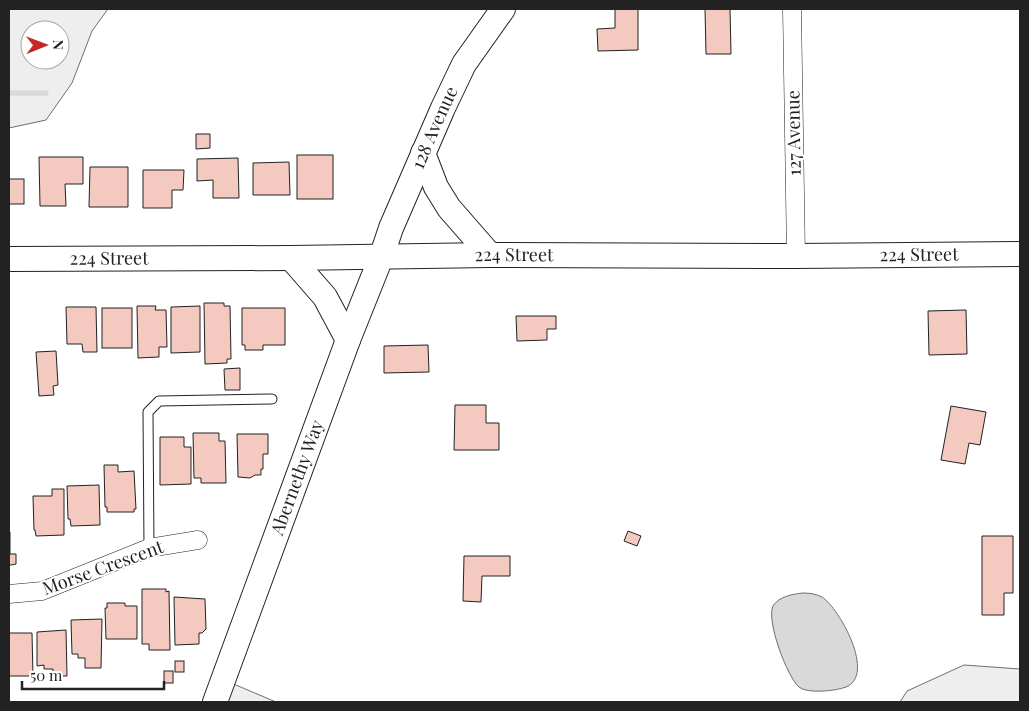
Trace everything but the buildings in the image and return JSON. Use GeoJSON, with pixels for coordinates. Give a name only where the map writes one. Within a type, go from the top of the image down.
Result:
{"type":"FeatureCollection","features":[{"type":"Feature","properties":{"kind":"street","name":"128 Avenue"},"geometry":{"type":"LineString","coordinates":[[382,255],[391,228],[423,153],[464,64],[503,9]]}},
{"type":"Feature","properties":{"kind":"street","name":"127 Avenue"},"geometry":{"type":"LineString","coordinates":[[792,9],[796,256]]}},
{"type":"Feature","properties":{"kind":"street"},"geometry":{"type":"LineString","coordinates":[[423,153],[436,188],[448,208],[490,255]]}},
{"type":"Feature","properties":{"kind":"street","name":"224 Street"},"geometry":{"type":"LineString","coordinates":[[9,259],[291,258],[382,255],[796,256],[1020,254]]}},
{"type":"Feature","properties":{"kind":"street","name":"Abernethy Way"},"geometry":{"type":"LineString","coordinates":[[215,702],[348,340],[382,255]]}},
{"type":"Feature","properties":{"kind":"street"},"geometry":{"type":"LineString","coordinates":[[291,258],[325,297],[348,340]]}},
{"type":"Feature","properties":{"kind":"street","name":"Morse Crescent"},"geometry":{"type":"LineString","coordinates":[[9,594],[42,591],[149,548],[198,540]]}},
{"type":"Feature","properties":{"kind":"lane"},"geometry":{"type":"LineString","coordinates":[[149,548],[148,412],[159,402],[272,400]]}},
{"type":"Feature","properties":{"kind":"shaded area"},"geometry":{"type":"Polygon","coordinates":[[[9,9],[108,9],[92,31],[72,83],[46,120],[9,128],[9,9]]]}},
{"type":"Feature","properties":{"kind":"shaded area"},"geometry":{"type":"Polygon","coordinates":[[[803,593],[822,597],[829,604],[838,614],[852,642],[857,670],[854,680],[846,687],[836,690],[808,691],[799,687],[789,672],[779,648],[772,623],[773,606],[783,598],[803,593]]]}},
{"type":"Feature","properties":{"kind":"shaded area"},"geometry":{"type":"Polygon","coordinates":[[[964,665],[1020,669],[1020,702],[900,702],[907,691],[964,665]]]}},
{"type":"Feature","properties":{"kind":"shaded area"},"geometry":{"type":"Polygon","coordinates":[[[224,680],[276,702],[215,702],[224,680]]]}},
{"type":"Feature","properties":{"kind":"waterway"},"geometry":{"type":"LineString","coordinates":[[9,93],[46,93]]}}]}
